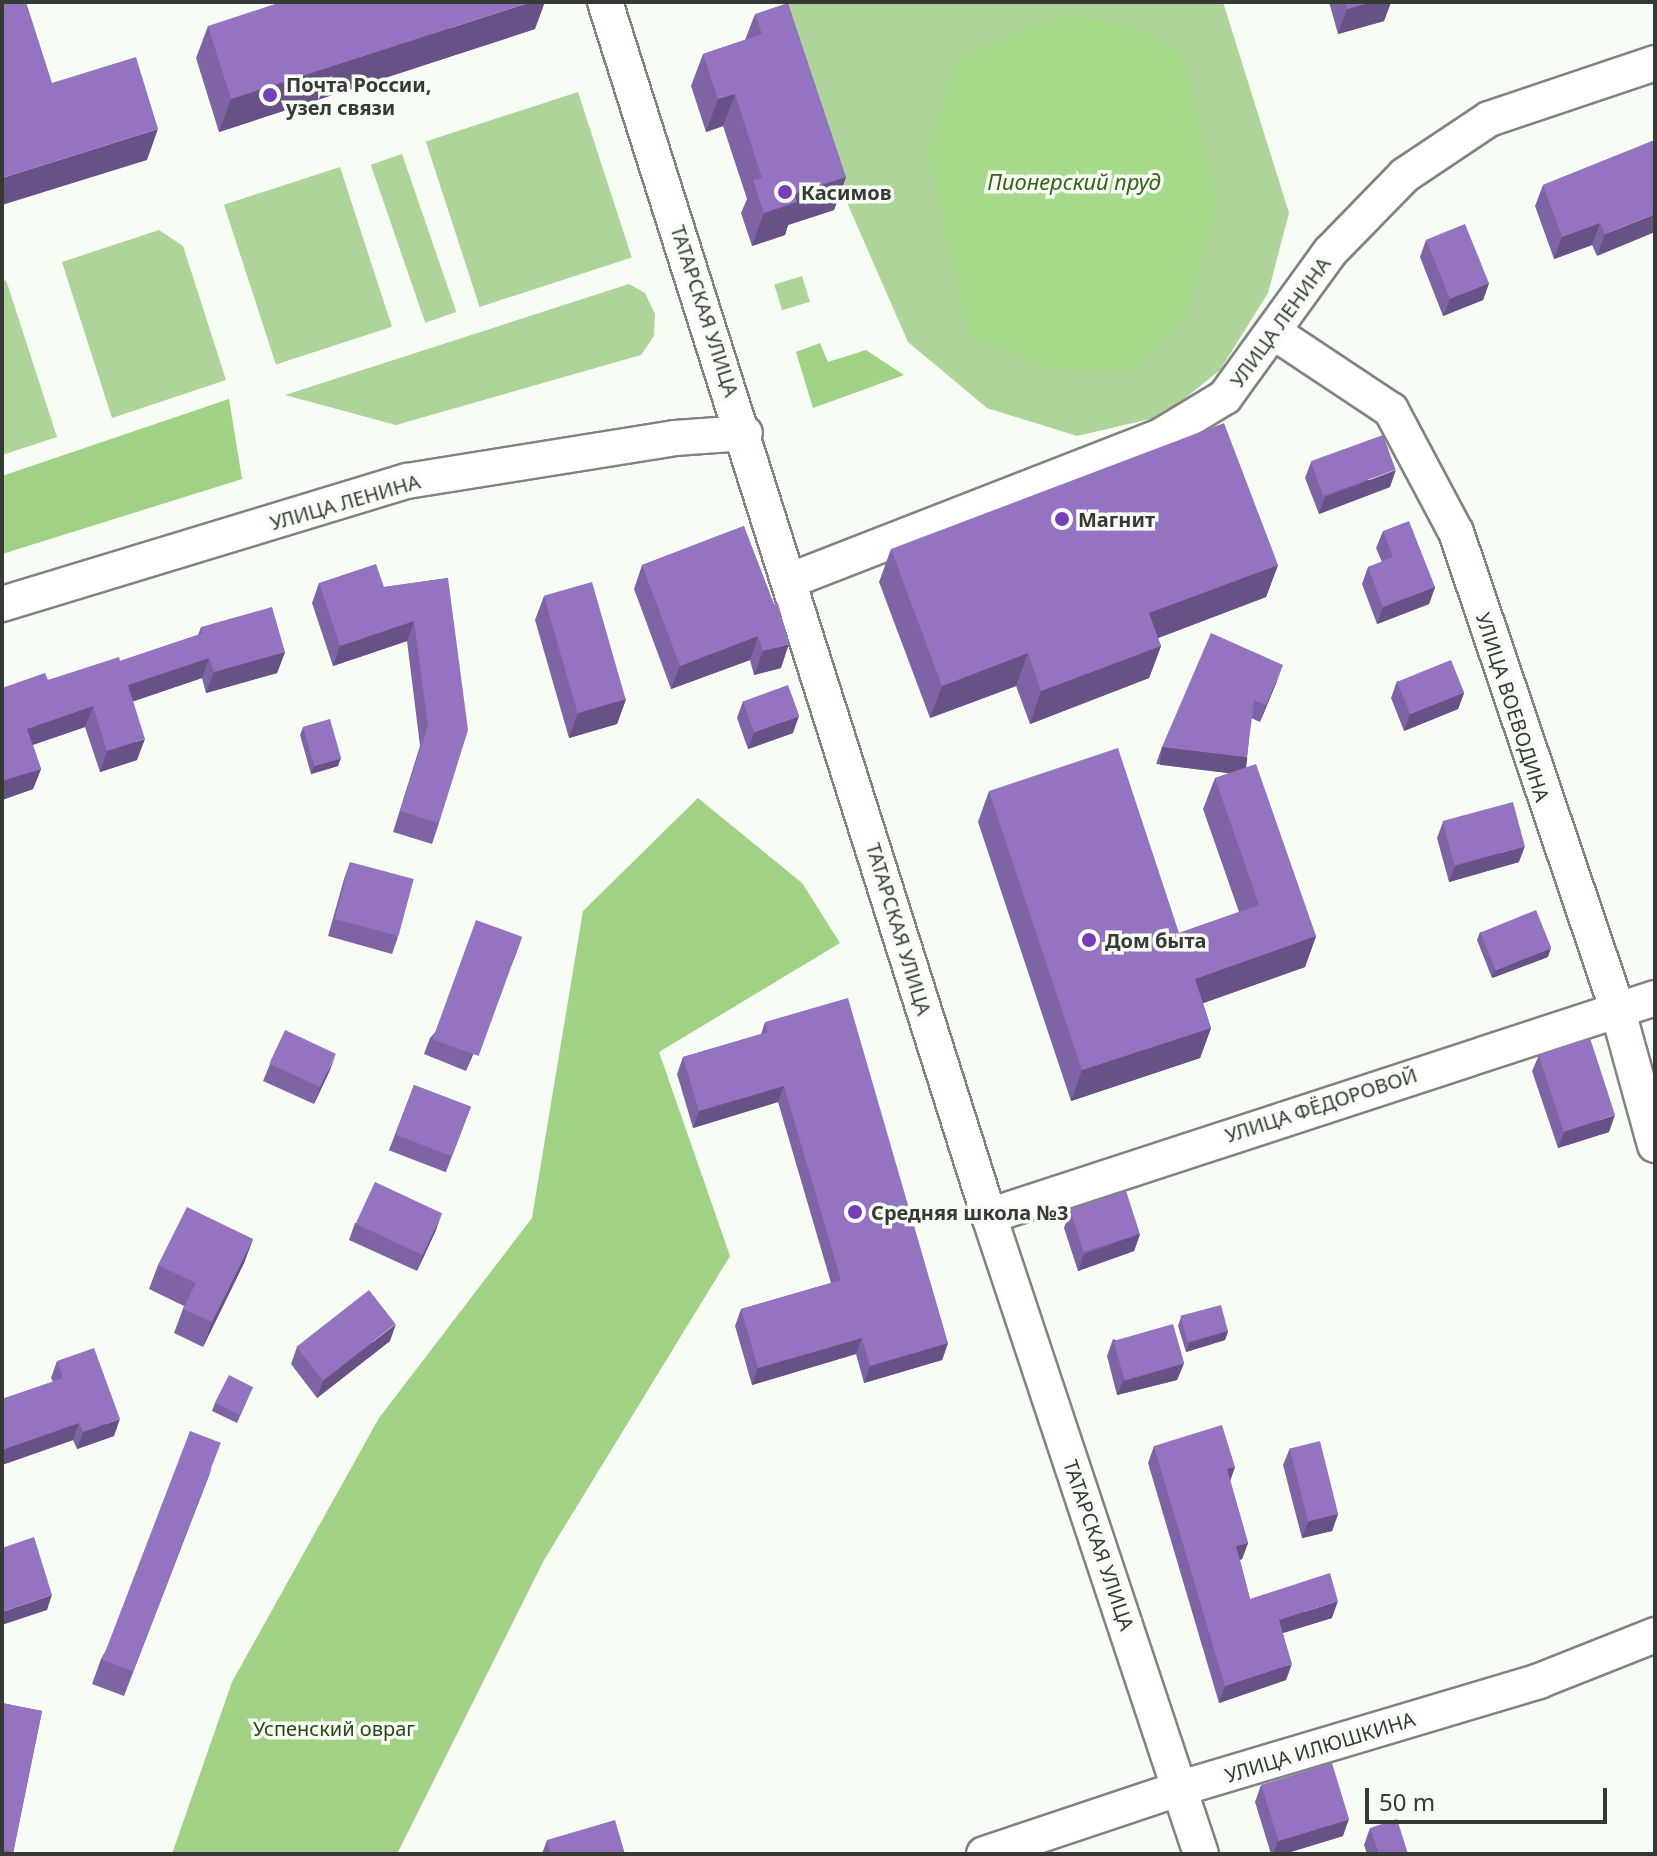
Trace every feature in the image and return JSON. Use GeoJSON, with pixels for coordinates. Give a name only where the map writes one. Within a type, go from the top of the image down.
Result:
{"type":"FeatureCollection","features":[{"type":"Feature","properties":{"kind":"street","name":"ТАТАРСКАЯ УЛИЦА"},"geometry":{"type":"LineString","coordinates":[[605,2],[745,433],[989,1216],[1201,1854]]}},
{"type":"Feature","properties":{"kind":"street","name":"УЛИЦА ЛЕНИНА"},"geometry":{"type":"LineString","coordinates":[[789,581],[1159,437],[1225,397],[1275,333],[1330,252],[1405,175],[1489,119],[1655,63]]}},
{"type":"Feature","properties":{"kind":"street","name":"УЛИЦА ВОЕВОДИНА"},"geometry":{"type":"LineString","coordinates":[[1275,333],[1391,410],[1456,532],[1618,1011],[1655,1145]]}},
{"type":"Feature","properties":{"kind":"street","name":"УЛИЦА ЛЕНИНА"},"geometry":{"type":"LineString","coordinates":[[2,604],[407,481],[675,438],[745,433]]}},
{"type":"Feature","properties":{"kind":"street","name":"УЛИЦА ФЁДОРОВОЙ"},"geometry":{"type":"LineString","coordinates":[[989,1216],[1655,998]]}},
{"type":"Feature","properties":{"kind":"street","name":"УЛИЦА ИЛЮШКИНА"},"geometry":{"type":"LineString","coordinates":[[984,1854],[1181,1788],[1539,1681],[1655,1635]]}},
{"type":"Feature","properties":{"kind":"shaded area"},"geometry":{"type":"Polygon","coordinates":[[[785,2],[1223,2],[1289,213],[1268,293],[1220,370],[1163,416],[1077,436],[987,408],[908,342],[845,198],[785,2]]]}},
{"type":"Feature","properties":{"kind":"shaded area"},"geometry":{"type":"Polygon","coordinates":[[[578,92],[632,257],[480,307],[426,141],[578,92]]]}},
{"type":"Feature","properties":{"kind":"shaded area"},"geometry":{"type":"Polygon","coordinates":[[[402,154],[456,312],[425,323],[371,165],[402,154]]]}},
{"type":"Feature","properties":{"kind":"shaded area"},"geometry":{"type":"Polygon","coordinates":[[[340,167],[392,327],[276,364],[224,205],[340,167]]]}},
{"type":"Feature","properties":{"kind":"shaded area"},"geometry":{"type":"Polygon","coordinates":[[[159,230],[183,246],[226,380],[112,418],[62,262],[159,230]]]}},
{"type":"Feature","properties":{"kind":"shaded area"},"geometry":{"type":"Polygon","coordinates":[[[802,276],[810,302],[782,310],[774,284],[802,276]]]}},
{"type":"Feature","properties":{"kind":"shaded area"},"geometry":{"type":"Polygon","coordinates":[[[6,280],[57,437],[2,455],[2,282],[6,280]]]}},
{"type":"Feature","properties":{"kind":"shaded area"},"geometry":{"type":"Polygon","coordinates":[[[629,284],[645,293],[655,314],[654,336],[641,355],[396,425],[285,395],[629,284]]]}},
{"type":"Feature","properties":{"kind":"green space"},"geometry":{"type":"Polygon","coordinates":[[[820,343],[828,362],[866,350],[904,375],[813,408],[796,352],[820,343]]]}},
{"type":"Feature","properties":{"kind":"green space"},"geometry":{"type":"Polygon","coordinates":[[[229,399],[242,479],[2,554],[2,476],[229,399]]]}},
{"type":"Feature","properties":{"kind":"green space","name":"Успенский овраг"},"geometry":{"type":"Polygon","coordinates":[[[698,798],[802,883],[840,943],[659,1052],[730,1256],[544,1560],[397,1854],[172,1854],[232,1682],[379,1418],[532,1218],[583,911],[698,798]]]}},
{"type":"Feature","properties":{"kind":"water","name":"Пионерский пруд"},"geometry":{"type":"Polygon","coordinates":[[[1070,13],[1141,30],[1183,54],[1217,202],[1187,314],[1131,371],[1046,369],[968,333],[927,145],[960,56],[1070,13]]]}},
{"type":"Feature","properties":{"kind":"building"},"geometry":{"type":"Polygon","coordinates":[[[2,2],[26,2],[52,83],[136,57],[158,129],[2,178],[2,2]]]}},
{"type":"Feature","properties":{"kind":"building"},"geometry":{"type":"Polygon","coordinates":[[[281,2],[531,2],[231,99],[208,26],[281,2]]]}},
{"type":"Feature","properties":{"kind":"building"},"geometry":{"type":"Polygon","coordinates":[[[1345,2],[1372,2],[1347,9],[1345,2]]]}},
{"type":"Feature","properties":{"kind":"building","name":"Касимов"},"geometry":{"type":"Polygon","coordinates":[[[788,3],[846,177],[794,194],[797,202],[764,213],[753,180],[762,178],[735,94],[718,99],[703,54],[762,34],[755,14],[788,3]]]}},
{"type":"Feature","properties":{"kind":"building"},"geometry":{"type":"Polygon","coordinates":[[[1655,140],[1655,214],[1605,234],[1600,223],[1562,237],[1543,185],[1655,140]]]}},
{"type":"Feature","properties":{"kind":"building"},"geometry":{"type":"Polygon","coordinates":[[[1465,224],[1489,283],[1450,299],[1426,240],[1465,224]]]}},
{"type":"Feature","properties":{"kind":"building"},"geometry":{"type":"Polygon","coordinates":[[[1224,423],[1278,565],[1149,613],[1161,646],[1041,691],[1028,653],[942,686],[891,549],[1224,423]]]}},
{"type":"Feature","properties":{"kind":"building"},"geometry":{"type":"Polygon","coordinates":[[[1383,435],[1396,470],[1323,496],[1311,461],[1383,435]]]}},
{"type":"Feature","properties":{"kind":"building"},"geometry":{"type":"Polygon","coordinates":[[[1409,521],[1435,587],[1383,607],[1368,567],[1393,557],[1383,531],[1409,521]]]}},
{"type":"Feature","properties":{"kind":"building"},"geometry":{"type":"Polygon","coordinates":[[[744,526],[774,604],[778,603],[789,644],[763,651],[758,636],[680,666],[642,565],[744,526]]]}},
{"type":"Feature","properties":{"kind":"building"},"geometry":{"type":"Polygon","coordinates":[[[376,564],[384,587],[448,578],[468,730],[439,823],[400,811],[428,726],[414,621],[340,646],[319,583],[376,564]]]}},
{"type":"Feature","properties":{"kind":"building"},"geometry":{"type":"Polygon","coordinates":[[[592,582],[626,699],[578,713],[544,596],[592,582]]]}},
{"type":"Feature","properties":{"kind":"building"},"geometry":{"type":"Polygon","coordinates":[[[272,607],[285,652],[214,672],[209,658],[128,685],[145,739],[107,751],[93,706],[27,729],[41,769],[2,781],[2,688],[45,673],[48,680],[119,657],[120,661],[203,633],[201,627],[272,607]]]}},
{"type":"Feature","properties":{"kind":"building"},"geometry":{"type":"Polygon","coordinates":[[[1211,633],[1283,665],[1266,705],[1254,700],[1247,757],[1162,747],[1211,633]]]}},
{"type":"Feature","properties":{"kind":"building"},"geometry":{"type":"Polygon","coordinates":[[[1451,660],[1464,692],[1410,714],[1397,682],[1451,660]]]}},
{"type":"Feature","properties":{"kind":"building"},"geometry":{"type":"Polygon","coordinates":[[[788,685],[799,716],[754,732],[743,701],[788,685]]]}},
{"type":"Feature","properties":{"kind":"building"},"geometry":{"type":"Polygon","coordinates":[[[330,719],[341,758],[314,766],[303,727],[330,719]]]}},
{"type":"Feature","properties":{"kind":"building"},"geometry":{"type":"Polygon","coordinates":[[[1118,748],[1179,933],[1259,905],[1215,778],[1256,764],[1316,936],[1195,979],[1211,1028],[1082,1070],[989,791],[1118,748]]]}},
{"type":"Feature","properties":{"kind":"building"},"geometry":{"type":"Polygon","coordinates":[[[1513,802],[1525,846],[1454,865],[1442,821],[1513,802]]]}},
{"type":"Feature","properties":{"kind":"building"},"geometry":{"type":"Polygon","coordinates":[[[350,862],[414,879],[398,936],[335,919],[350,862]]]}},
{"type":"Feature","properties":{"kind":"building"},"geometry":{"type":"Polygon","coordinates":[[[1536,910],[1551,948],[1496,970],[1480,932],[1536,910]]]}},
{"type":"Feature","properties":{"kind":"building"},"geometry":{"type":"Polygon","coordinates":[[[476,920],[522,937],[479,1056],[433,1039],[476,920]]]}},
{"type":"Feature","properties":{"kind":"building","name":"Средняя школа №3"},"geometry":{"type":"Polygon","coordinates":[[[848,998],[948,1343],[870,1366],[862,1338],[758,1368],[741,1309],[841,1280],[784,1086],[699,1111],[683,1057],[768,1032],[765,1022],[848,998]]]}},
{"type":"Feature","properties":{"kind":"building"},"geometry":{"type":"Polygon","coordinates":[[[285,1030],[336,1054],[320,1087],[269,1064],[285,1030]]]}},
{"type":"Feature","properties":{"kind":"building"},"geometry":{"type":"Polygon","coordinates":[[[1590,1038],[1615,1115],[1564,1132],[1539,1055],[1590,1038]]]}},
{"type":"Feature","properties":{"kind":"building"},"geometry":{"type":"Polygon","coordinates":[[[414,1085],[471,1107],[452,1156],[395,1134],[414,1085]]]}},
{"type":"Feature","properties":{"kind":"building"},"geometry":{"type":"Polygon","coordinates":[[[375,1182],[442,1213],[423,1255],[356,1224],[375,1182]]]}},
{"type":"Feature","properties":{"kind":"building"},"geometry":{"type":"Polygon","coordinates":[[[1126,1191],[1140,1234],[1084,1252],[1070,1209],[1126,1191]]]}},
{"type":"Feature","properties":{"kind":"building"},"geometry":{"type":"Polygon","coordinates":[[[187,1207],[253,1239],[212,1322],[183,1309],[196,1283],[158,1265],[187,1207]]]}},
{"type":"Feature","properties":{"kind":"building"},"geometry":{"type":"Polygon","coordinates":[[[369,1290],[395,1324],[323,1381],[297,1347],[369,1290]]]}},
{"type":"Feature","properties":{"kind":"building"},"geometry":{"type":"Polygon","coordinates":[[[1221,1305],[1228,1331],[1187,1342],[1180,1316],[1221,1305]]]}},
{"type":"Feature","properties":{"kind":"building"},"geometry":{"type":"Polygon","coordinates":[[[1173,1324],[1184,1363],[1125,1381],[1113,1341],[1173,1324]]]}},
{"type":"Feature","properties":{"kind":"building"},"geometry":{"type":"Polygon","coordinates":[[[94,1348],[120,1419],[83,1432],[79,1423],[2,1450],[2,1399],[63,1378],[57,1361],[94,1348]]]}},
{"type":"Feature","properties":{"kind":"building"},"geometry":{"type":"Polygon","coordinates":[[[229,1375],[253,1387],[239,1415],[215,1403],[229,1375]]]}},
{"type":"Feature","properties":{"kind":"building"},"geometry":{"type":"Polygon","coordinates":[[[1222,1425],[1235,1467],[1227,1469],[1248,1543],[1236,1546],[1250,1599],[1330,1573],[1338,1601],[1279,1620],[1292,1664],[1225,1686],[1154,1446],[1222,1425]]]}},
{"type":"Feature","properties":{"kind":"building"},"geometry":{"type":"Polygon","coordinates":[[[190,1431],[221,1443],[133,1672],[102,1660],[190,1431]]]}},
{"type":"Feature","properties":{"kind":"building"},"geometry":{"type":"Polygon","coordinates":[[[1320,1441],[1338,1514],[1308,1521],[1290,1448],[1320,1441]]]}},
{"type":"Feature","properties":{"kind":"building"},"geometry":{"type":"Polygon","coordinates":[[[34,1537],[52,1595],[2,1612],[2,1548],[34,1537]]]}},
{"type":"Feature","properties":{"kind":"building"},"geometry":{"type":"Polygon","coordinates":[[[2,1703],[42,1711],[13,1852],[2,1849],[2,1703]]]}},
{"type":"Feature","properties":{"kind":"building"},"geometry":{"type":"Polygon","coordinates":[[[1332,1763],[1349,1819],[1278,1841],[1261,1785],[1332,1763]]]}},
{"type":"Feature","properties":{"kind":"building"},"geometry":{"type":"Polygon","coordinates":[[[1397,1819],[1408,1854],[1379,1854],[1370,1828],[1397,1819]]]}},
{"type":"Feature","properties":{"kind":"building"},"geometry":{"type":"Polygon","coordinates":[[[615,1820],[625,1854],[551,1854],[547,1840],[615,1820]]]}},
{"type":"Feature","properties":{"kind":"place","name":"Почта России, узел связи"},"geometry":{"type":"Point","coordinates":[270,95]}},
{"type":"Feature","properties":{"kind":"place","name":"Касимов"},"geometry":{"type":"Point","coordinates":[785,192]}},
{"type":"Feature","properties":{"kind":"place","name":"Магнит"},"geometry":{"type":"Point","coordinates":[1062,519]}},
{"type":"Feature","properties":{"kind":"place","name":"Дом быта"},"geometry":{"type":"Point","coordinates":[1089,940]}},
{"type":"Feature","properties":{"kind":"place","name":"Средняя школа №3"},"geometry":{"type":"Point","coordinates":[855,1212]}}]}
